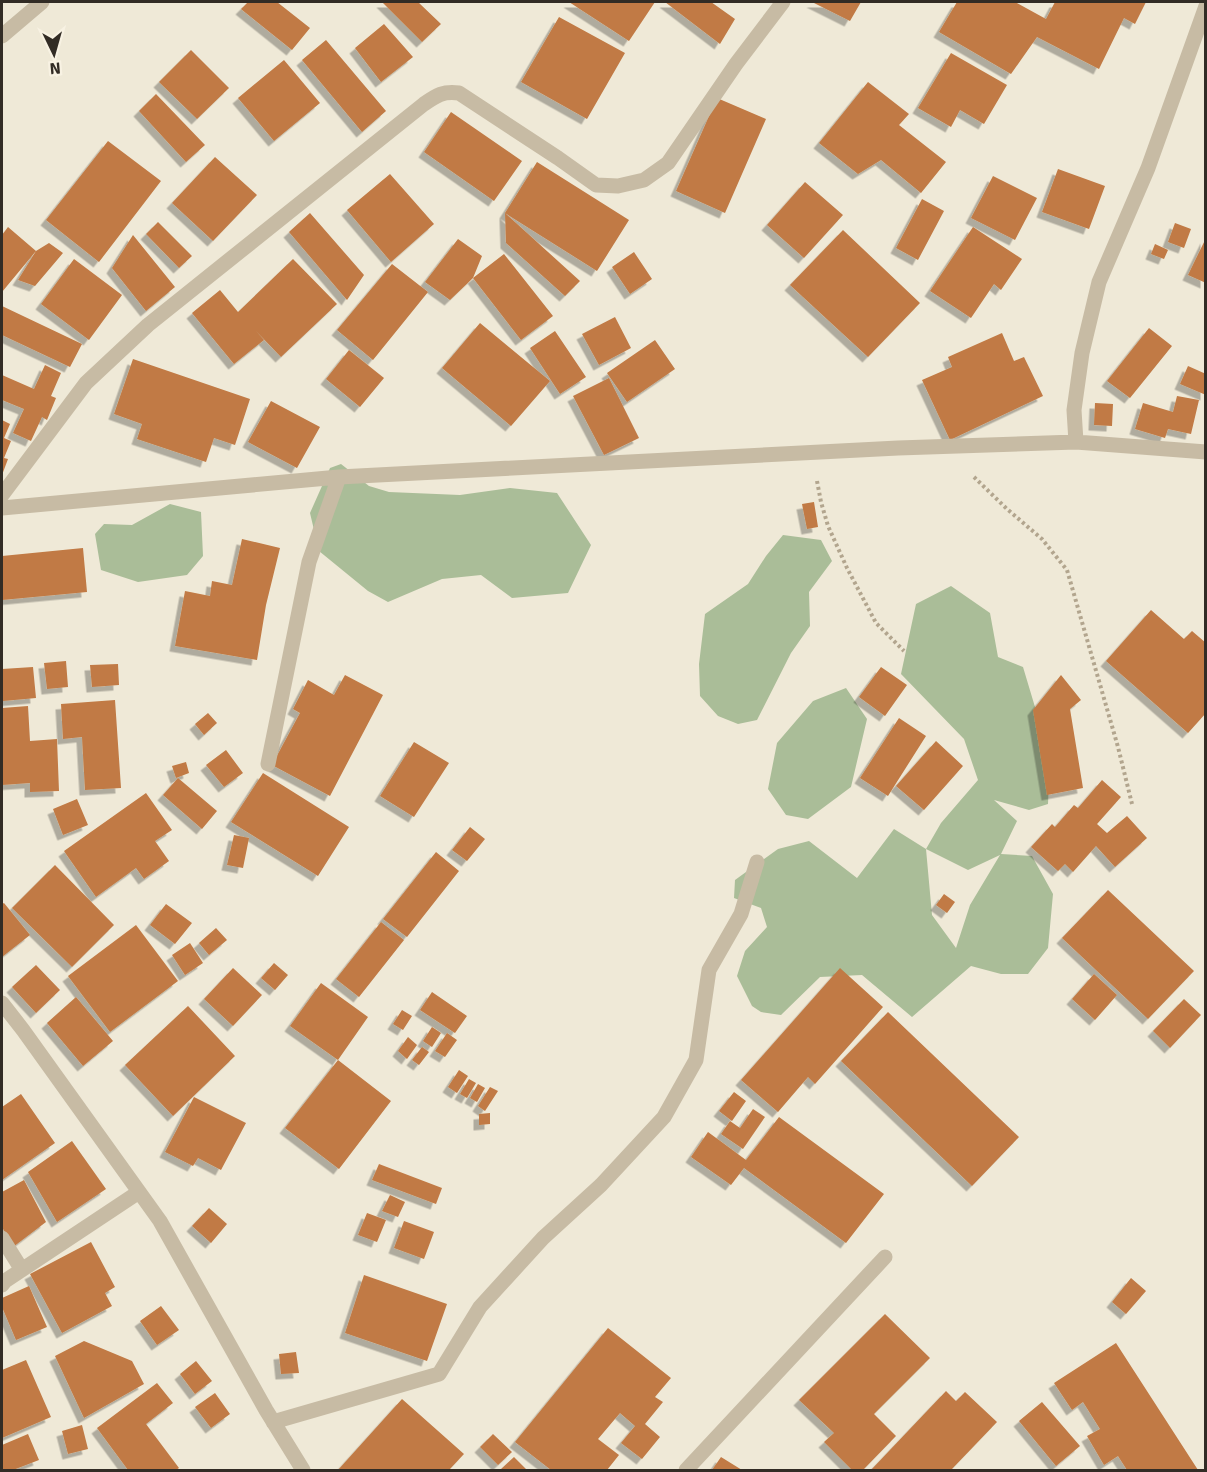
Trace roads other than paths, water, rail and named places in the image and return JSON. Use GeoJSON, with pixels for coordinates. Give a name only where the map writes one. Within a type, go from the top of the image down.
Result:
{"type":"FeatureCollection","features":[{"type":"Feature","properties":{"kind":"street"},"geometry":{"type":"LineString","coordinates":[[2,36],[42,2]]}},
{"type":"Feature","properties":{"kind":"street"},"geometry":{"type":"LineString","coordinates":[[2,495],[86,383],[148,325],[436,95],[459,93],[596,185],[618,186],[644,180],[668,163],[736,64],[783,2]]}},
{"type":"Feature","properties":{"kind":"street"},"geometry":{"type":"LineString","coordinates":[[1076,442],[1074,410],[1082,353],[1099,282],[1148,168],[1206,6]]}},
{"type":"Feature","properties":{"kind":"street"},"geometry":{"type":"LineString","coordinates":[[2,508],[339,477],[822,452],[1076,442],[1206,452]]}},
{"type":"Feature","properties":{"kind":"street"},"geometry":{"type":"LineString","coordinates":[[268,764],[309,562],[339,477]]}},
{"type":"Feature","properties":{"kind":"street"},"geometry":{"type":"LineString","coordinates":[[273,1422],[439,1374],[480,1307],[543,1238],[601,1185],[664,1117],[696,1059],[709,970],[741,914],[757,861]]}},
{"type":"Feature","properties":{"kind":"street"},"geometry":{"type":"LineString","coordinates":[[2,1003],[160,1221],[273,1422],[303,1470]]}},
{"type":"Feature","properties":{"kind":"street"},"geometry":{"type":"LineString","coordinates":[[2,1285],[139,1192]]}},
{"type":"Feature","properties":{"kind":"street"},"geometry":{"type":"LineString","coordinates":[[2,1238],[22,1270]]}},
{"type":"Feature","properties":{"kind":"street"},"geometry":{"type":"LineString","coordinates":[[686,1470],[885,1257]]}}]}
